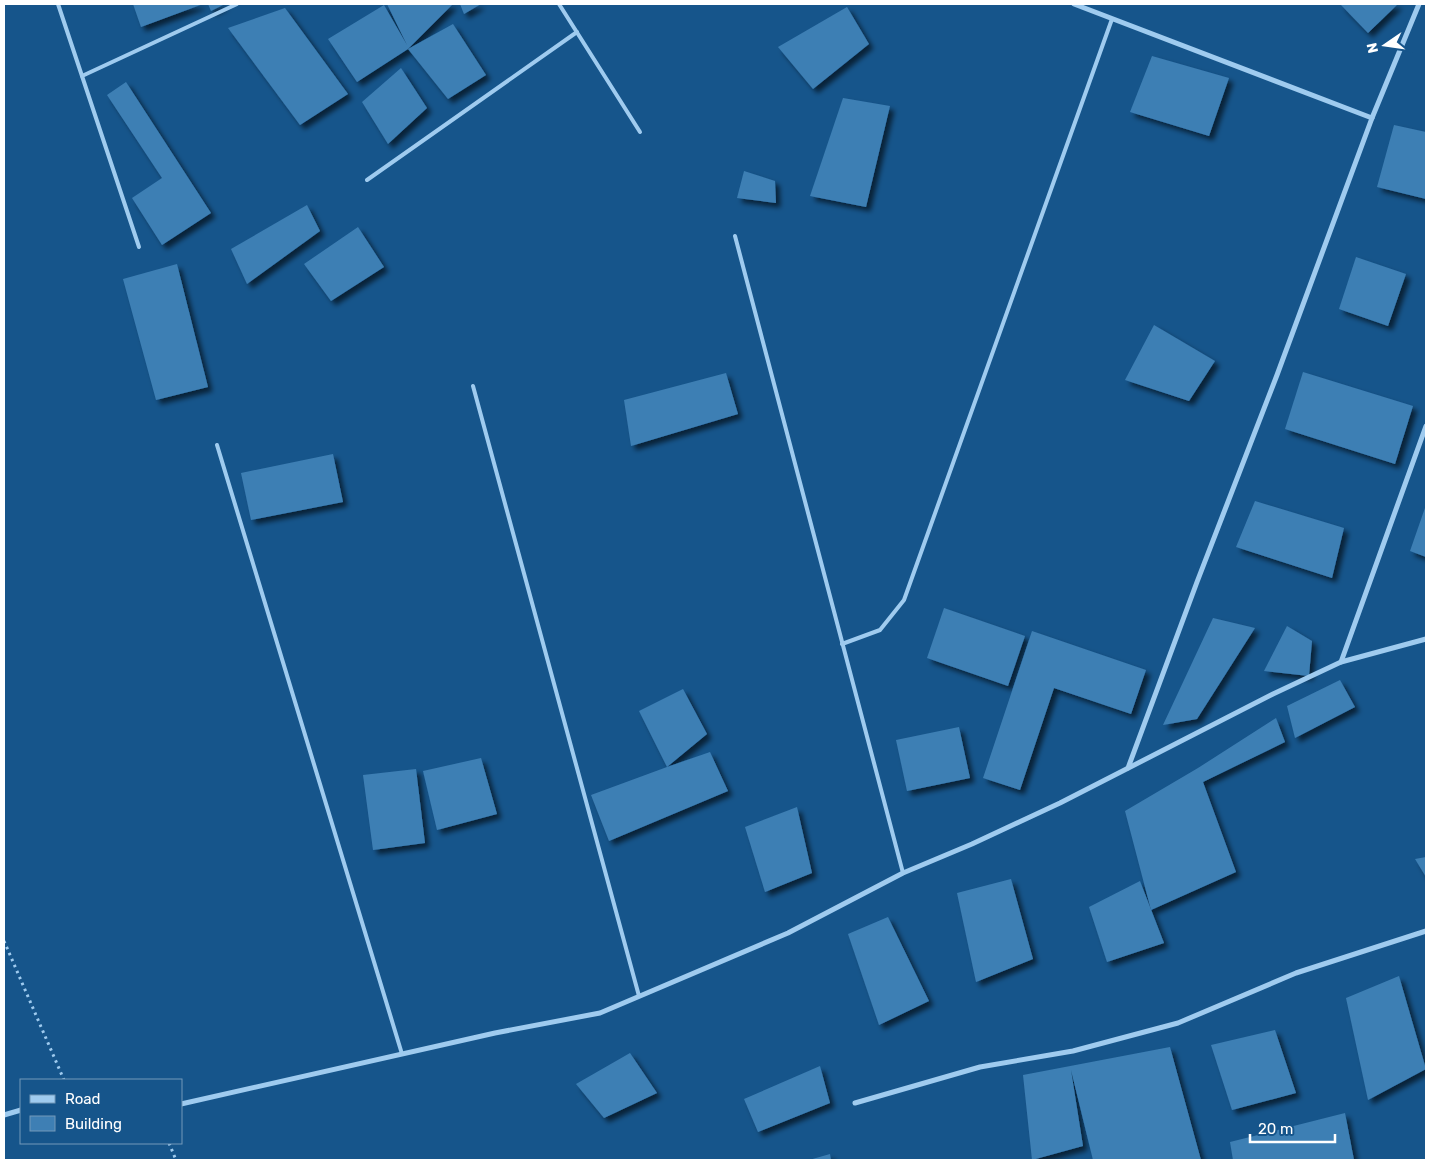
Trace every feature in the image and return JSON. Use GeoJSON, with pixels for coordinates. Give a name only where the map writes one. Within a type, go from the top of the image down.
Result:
{"type":"FeatureCollection","features":[{"type":"Feature","properties":{"kind":"street"},"geometry":{"type":"LineString","coordinates":[[1074,4],[1372,118]]}},
{"type":"Feature","properties":{"kind":"street"},"geometry":{"type":"LineString","coordinates":[[1128,768],[1372,118],[1419,4]]}},
{"type":"Feature","properties":{"kind":"street"},"geometry":{"type":"LineString","coordinates":[[1341,662],[1426,426]]}},
{"type":"Feature","properties":{"kind":"street"},"geometry":{"type":"LineString","coordinates":[[182,1104],[495,1033],[600,1013],[788,933],[903,873],[972,844],[1060,803],[1273,694],[1341,662],[1426,639]]}},
{"type":"Feature","properties":{"kind":"street"},"geometry":{"type":"LineString","coordinates":[[855,1103],[980,1067],[1073,1051],[1178,1023],[1296,973],[1426,931]]}},
{"type":"Feature","properties":{"kind":"street"},"geometry":{"type":"LineString","coordinates":[[4,1115],[20,1110]]}},
{"type":"Feature","properties":{"kind":"lane"},"geometry":{"type":"LineString","coordinates":[[58,4],[139,248]]}},
{"type":"Feature","properties":{"kind":"lane"},"geometry":{"type":"LineString","coordinates":[[82,76],[238,4]]}},
{"type":"Feature","properties":{"kind":"lane"},"geometry":{"type":"LineString","coordinates":[[559,4],[640,132]]}},
{"type":"Feature","properties":{"kind":"lane"},"geometry":{"type":"LineString","coordinates":[[842,644],[880,630],[904,600],[1112,19]]}},
{"type":"Feature","properties":{"kind":"lane"},"geometry":{"type":"LineString","coordinates":[[367,180],[577,32]]}},
{"type":"Feature","properties":{"kind":"lane"},"geometry":{"type":"LineString","coordinates":[[735,236],[903,873]]}},
{"type":"Feature","properties":{"kind":"lane"},"geometry":{"type":"LineString","coordinates":[[473,386],[639,996]]}},
{"type":"Feature","properties":{"kind":"lane"},"geometry":{"type":"LineString","coordinates":[[217,445],[402,1054]]}},
{"type":"Feature","properties":{"kind":"path"},"geometry":{"type":"LineString","coordinates":[[4,941],[64,1079]]}},
{"type":"Feature","properties":{"kind":"path"},"geometry":{"type":"LineString","coordinates":[[169,1144],[176,1160]]}},
{"type":"Feature","properties":{"kind":"building"},"geometry":{"type":"Polygon","coordinates":[[[133,4],[203,4],[141,27],[133,4]]]}},
{"type":"Feature","properties":{"kind":"building"},"geometry":{"type":"Polygon","coordinates":[[[208,4],[225,4],[211,11],[208,4]]]}},
{"type":"Feature","properties":{"kind":"building"},"geometry":{"type":"Polygon","coordinates":[[[387,4],[453,4],[408,49],[357,82],[328,39],[384,5],[407,45],[387,4]]]}},
{"type":"Feature","properties":{"kind":"building"},"geometry":{"type":"Polygon","coordinates":[[[460,4],[481,4],[464,14],[460,4]]]}},
{"type":"Feature","properties":{"kind":"building"},"geometry":{"type":"Polygon","coordinates":[[[1340,4],[1398,4],[1368,33],[1340,4]]]}},
{"type":"Feature","properties":{"kind":"building"},"geometry":{"type":"Polygon","coordinates":[[[847,7],[869,44],[813,89],[778,47],[847,7]]]}},
{"type":"Feature","properties":{"kind":"building"},"geometry":{"type":"Polygon","coordinates":[[[285,8],[348,94],[300,125],[228,28],[285,8]]]}},
{"type":"Feature","properties":{"kind":"building"},"geometry":{"type":"Polygon","coordinates":[[[453,24],[486,75],[448,99],[408,49],[453,24]]]}},
{"type":"Feature","properties":{"kind":"building"},"geometry":{"type":"Polygon","coordinates":[[[1152,56],[1229,78],[1209,136],[1130,112],[1152,56]]]}},
{"type":"Feature","properties":{"kind":"building"},"geometry":{"type":"Polygon","coordinates":[[[401,68],[427,108],[388,144],[362,102],[401,68]]]}},
{"type":"Feature","properties":{"kind":"building"},"geometry":{"type":"Polygon","coordinates":[[[126,82],[211,213],[162,245],[132,198],[162,178],[107,95],[126,82]]]}},
{"type":"Feature","properties":{"kind":"building"},"geometry":{"type":"Polygon","coordinates":[[[843,98],[890,106],[866,207],[810,196],[843,98]]]}},
{"type":"Feature","properties":{"kind":"building"},"geometry":{"type":"Polygon","coordinates":[[[1394,125],[1426,132],[1426,199],[1377,187],[1394,125]]]}},
{"type":"Feature","properties":{"kind":"building"},"geometry":{"type":"Polygon","coordinates":[[[744,171],[775,181],[776,203],[737,198],[744,171]]]}},
{"type":"Feature","properties":{"kind":"building"},"geometry":{"type":"Polygon","coordinates":[[[307,205],[320,231],[247,284],[231,249],[307,205]]]}},
{"type":"Feature","properties":{"kind":"building"},"geometry":{"type":"Polygon","coordinates":[[[358,227],[384,267],[331,301],[304,264],[358,227]]]}},
{"type":"Feature","properties":{"kind":"building"},"geometry":{"type":"Polygon","coordinates":[[[1356,257],[1406,274],[1388,326],[1339,309],[1356,257]]]}},
{"type":"Feature","properties":{"kind":"building"},"geometry":{"type":"Polygon","coordinates":[[[177,264],[208,387],[156,400],[123,279],[177,264]]]}},
{"type":"Feature","properties":{"kind":"building"},"geometry":{"type":"Polygon","coordinates":[[[1154,325],[1215,361],[1189,401],[1125,380],[1154,325]]]}},
{"type":"Feature","properties":{"kind":"building"},"geometry":{"type":"Polygon","coordinates":[[[1303,372],[1413,406],[1395,464],[1285,429],[1303,372]]]}},
{"type":"Feature","properties":{"kind":"building"},"geometry":{"type":"Polygon","coordinates":[[[726,373],[738,414],[631,446],[624,400],[726,373]]]}},
{"type":"Feature","properties":{"kind":"building"},"geometry":{"type":"Polygon","coordinates":[[[333,454],[343,502],[251,520],[241,473],[333,454]]]}},
{"type":"Feature","properties":{"kind":"building"},"geometry":{"type":"Polygon","coordinates":[[[1255,501],[1344,528],[1332,578],[1236,547],[1255,501]]]}},
{"type":"Feature","properties":{"kind":"building"},"geometry":{"type":"Polygon","coordinates":[[[1426,505],[1426,557],[1410,551],[1426,505]]]}},
{"type":"Feature","properties":{"kind":"building"},"geometry":{"type":"Polygon","coordinates":[[[944,608],[1025,636],[1008,686],[927,658],[944,608]]]}},
{"type":"Feature","properties":{"kind":"building"},"geometry":{"type":"Polygon","coordinates":[[[1213,618],[1255,628],[1197,719],[1163,725],[1213,618]]]}},
{"type":"Feature","properties":{"kind":"building"},"geometry":{"type":"Polygon","coordinates":[[[1287,626],[1312,641],[1309,676],[1264,671],[1287,626]]]}},
{"type":"Feature","properties":{"kind":"building"},"geometry":{"type":"Polygon","coordinates":[[[1032,631],[1146,670],[1131,714],[1054,688],[1020,790],[983,778],[1032,631]]]}},
{"type":"Feature","properties":{"kind":"building"},"geometry":{"type":"Polygon","coordinates":[[[1340,680],[1355,707],[1295,738],[1287,706],[1340,680]]]}},
{"type":"Feature","properties":{"kind":"building"},"geometry":{"type":"Polygon","coordinates":[[[683,689],[707,734],[667,767],[639,711],[683,689]]]}},
{"type":"Feature","properties":{"kind":"building"},"geometry":{"type":"Polygon","coordinates":[[[1276,718],[1285,742],[1203,782],[1236,872],[1151,910],[1125,811],[1198,768],[1276,718]]]}},
{"type":"Feature","properties":{"kind":"building"},"geometry":{"type":"Polygon","coordinates":[[[959,727],[970,778],[907,791],[896,740],[959,727]]]}},
{"type":"Feature","properties":{"kind":"building"},"geometry":{"type":"Polygon","coordinates":[[[710,752],[728,791],[609,841],[591,795],[710,752]]]}},
{"type":"Feature","properties":{"kind":"building"},"geometry":{"type":"Polygon","coordinates":[[[481,758],[497,814],[437,830],[423,771],[481,758]]]}},
{"type":"Feature","properties":{"kind":"building"},"geometry":{"type":"Polygon","coordinates":[[[416,769],[425,843],[373,850],[363,775],[416,769]]]}},
{"type":"Feature","properties":{"kind":"building"},"geometry":{"type":"Polygon","coordinates":[[[797,807],[812,873],[765,892],[745,827],[797,807]]]}},
{"type":"Feature","properties":{"kind":"building"},"geometry":{"type":"Polygon","coordinates":[[[1426,857],[1426,877],[1415,859],[1426,857]]]}},
{"type":"Feature","properties":{"kind":"building"},"geometry":{"type":"Polygon","coordinates":[[[1011,879],[1033,959],[976,982],[957,893],[1011,879]]]}},
{"type":"Feature","properties":{"kind":"building"},"geometry":{"type":"Polygon","coordinates":[[[1140,881],[1164,943],[1107,962],[1089,907],[1140,881]]]}},
{"type":"Feature","properties":{"kind":"building"},"geometry":{"type":"Polygon","coordinates":[[[888,917],[929,1001],[879,1025],[848,934],[888,917]]]}},
{"type":"Feature","properties":{"kind":"building"},"geometry":{"type":"Polygon","coordinates":[[[1399,976],[1426,1069],[1368,1100],[1346,998],[1399,976]]]}},
{"type":"Feature","properties":{"kind":"building"},"geometry":{"type":"Polygon","coordinates":[[[1275,1030],[1296,1093],[1232,1110],[1211,1045],[1275,1030]]]}},
{"type":"Feature","properties":{"kind":"building"},"geometry":{"type":"Polygon","coordinates":[[[1170,1047],[1201,1160],[1093,1160],[1071,1070],[1083,1146],[1032,1160],[1023,1075],[1170,1047]]]}},
{"type":"Feature","properties":{"kind":"building"},"geometry":{"type":"Polygon","coordinates":[[[630,1053],[657,1093],[604,1118],[576,1084],[630,1053]]]}},
{"type":"Feature","properties":{"kind":"building"},"geometry":{"type":"Polygon","coordinates":[[[820,1066],[830,1103],[758,1132],[744,1099],[820,1066]]]}},
{"type":"Feature","properties":{"kind":"building"},"geometry":{"type":"Polygon","coordinates":[[[1345,1113],[1354,1160],[1233,1160],[1230,1142],[1345,1113]]]}},
{"type":"Feature","properties":{"kind":"building"},"geometry":{"type":"Polygon","coordinates":[[[830,1154],[831,1160],[809,1160],[830,1154]]]}}]}
